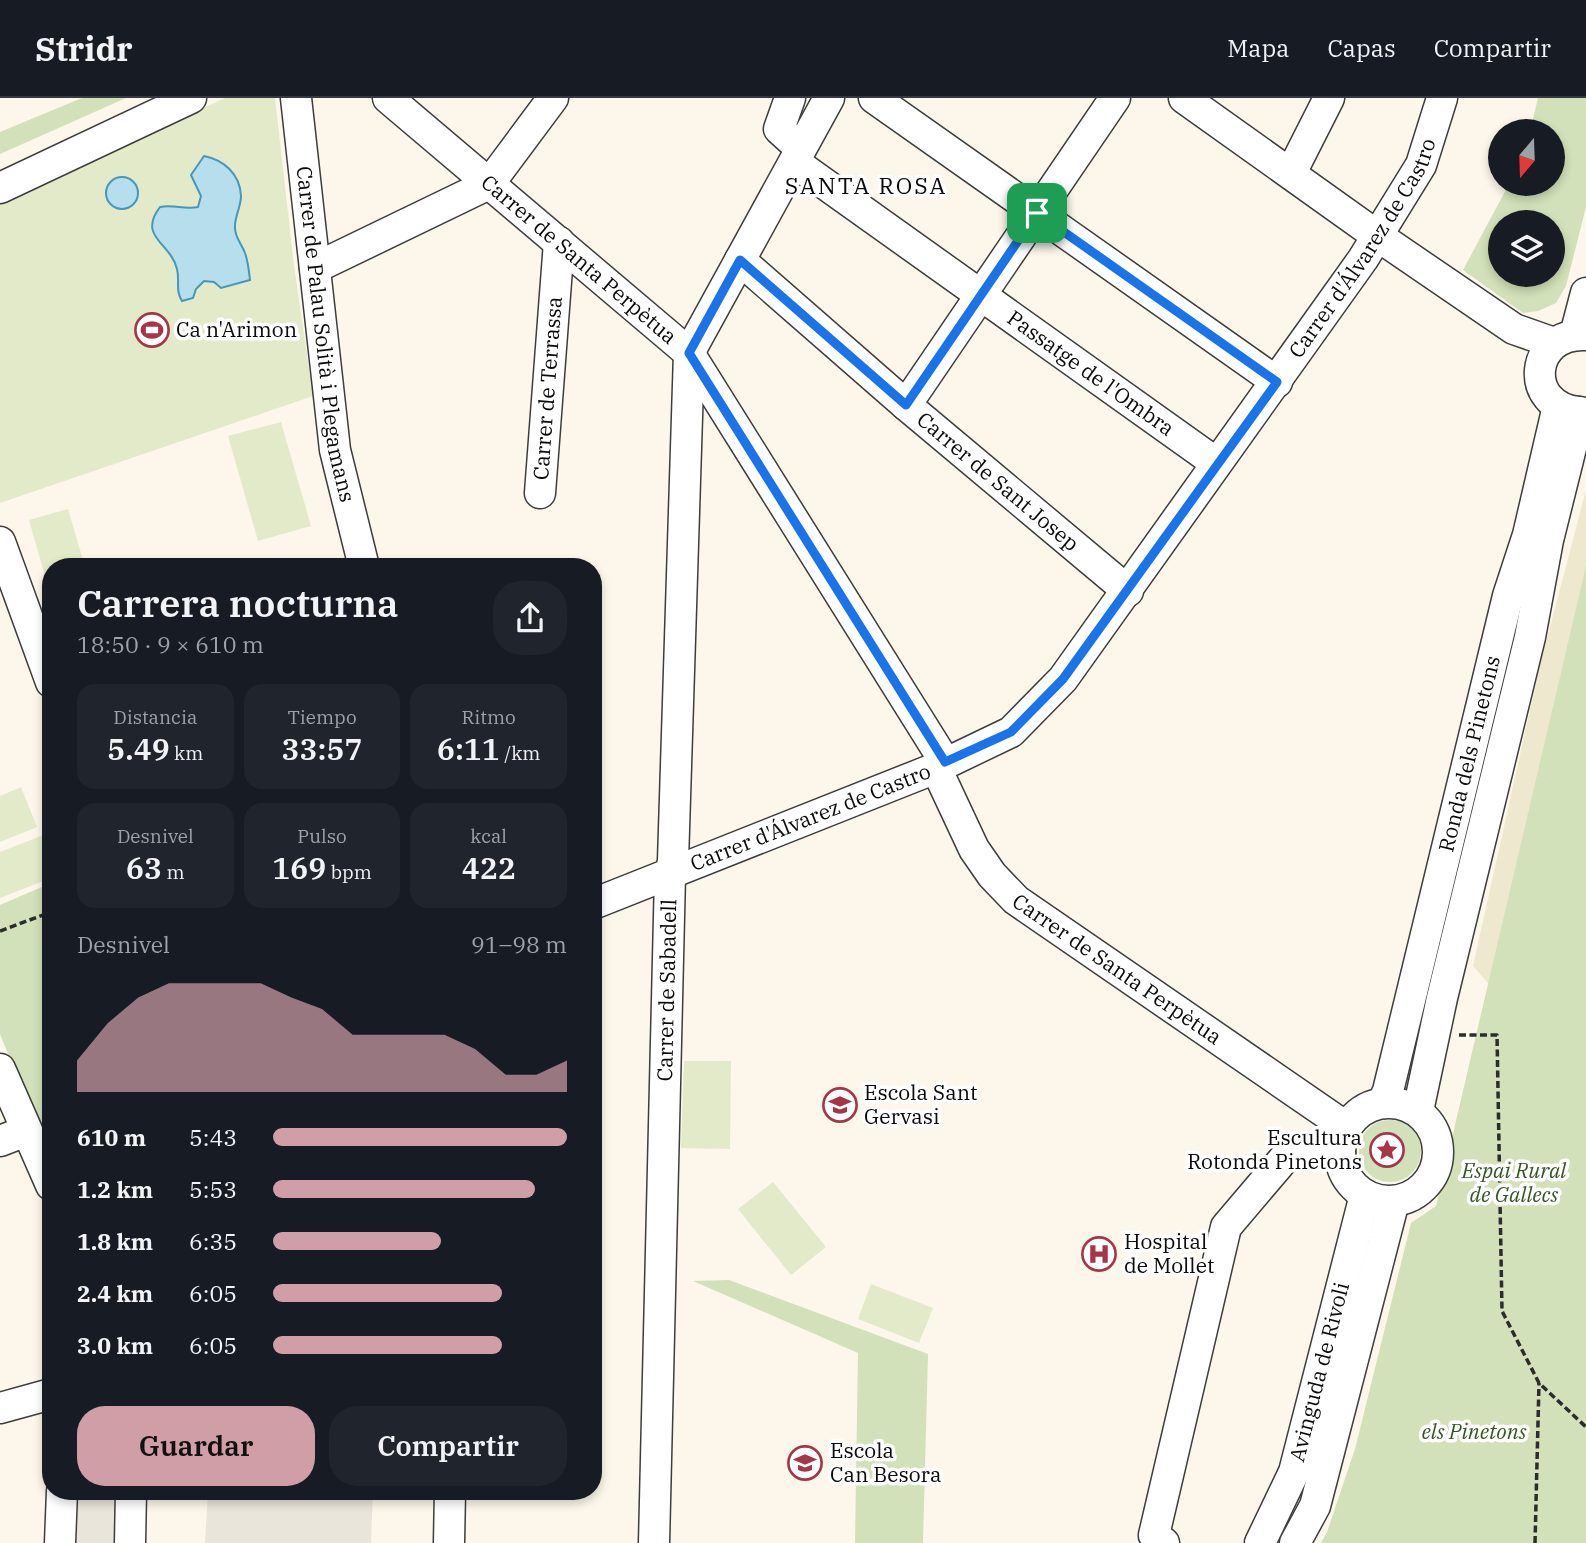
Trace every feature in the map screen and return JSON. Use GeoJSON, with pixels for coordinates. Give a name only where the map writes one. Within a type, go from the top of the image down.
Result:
{"type":"FeatureCollection","features":[{"type":"Feature","properties":{"kind":"street"},"geometry":{"type":"LineString","coordinates":[[0,188],[191,98]]}},
{"type":"Feature","properties":{"kind":"street","name":"Carrer de Palau Solità i Plegamans"},"geometry":{"type":"LineString","coordinates":[[296,98],[335,450],[362,558]]}},
{"type":"Feature","properties":{"kind":"street","name":"Carrer de Santa Perpètua"},"geometry":{"type":"LineString","coordinates":[[388,98],[689,353],[940,765],[974,849],[992,876],[1016,900],[1343,1140]]}},
{"type":"Feature","properties":{"kind":"street"},"geometry":{"type":"LineString","coordinates":[[316,268],[489,184],[553,98]]}},
{"type":"Feature","properties":{"kind":"street","name":"Passatge de l'Ombra"},"geometry":{"type":"LineString","coordinates":[[790,98],[779,129],[802,158],[981,295],[1205,455]]}},
{"type":"Feature","properties":{"kind":"street"},"geometry":{"type":"LineString","coordinates":[[689,353],[740,260],[802,158],[828,98]]}},
{"type":"Feature","properties":{"kind":"street"},"geometry":{"type":"LineString","coordinates":[[874,98],[1277,382]]}},
{"type":"Feature","properties":{"kind":"street"},"geometry":{"type":"LineString","coordinates":[[906,405],[1115,98]]}},
{"type":"Feature","properties":{"kind":"street"},"geometry":{"type":"LineString","coordinates":[[1184,98],[1377,236],[1514,329],[1532,355],[1543,390],[1575,410]]}},
{"type":"Feature","properties":{"kind":"street"},"geometry":{"type":"LineString","coordinates":[[1291,173],[1329,98]]}},
{"type":"Feature","properties":{"kind":"street","name":"Carrer d'Álvarez de Castro"},"geometry":{"type":"LineString","coordinates":[[602,900],[940,765],[1011,732],[1063,679],[1128,591],[1377,236],[1421,165],[1442,98]]}},
{"type":"Feature","properties":{"kind":"street","name":"Carrer de Terrassa"},"geometry":{"type":"LineString","coordinates":[[540,493],[559,242]]}},
{"type":"Feature","properties":{"kind":"street","name":"Carrer de Sant Josep"},"geometry":{"type":"LineString","coordinates":[[740,260],[906,405],[1128,591]]}},
{"type":"Feature","properties":{"kind":"street"},"geometry":{"type":"LineString","coordinates":[[1540,379],[1542,359],[1572,338],[1586,293]]}},
{"type":"Feature","properties":{"kind":"street"},"geometry":{"type":"LineString","coordinates":[[1514,329],[1572,338]]}},
{"type":"Feature","properties":{"kind":"street","name":"Carrer de Sabadell"},"geometry":{"type":"LineString","coordinates":[[654,1543],[670,875],[673,852],[689,353]]}},
{"type":"Feature","properties":{"kind":"street","name":"Ronda dels Pinetons"},"geometry":{"type":"LineString","coordinates":[[1383,1102],[1388,1091],[1505,609],[1528,535],[1575,410]]}},
{"type":"Feature","properties":{"kind":"street","name":"Ronda dels Pinetons"},"geometry":{"type":"LineString","coordinates":[[1418,1111],[1442,998],[1530,637],[1575,410]]}},
{"type":"Feature","properties":{"kind":"street"},"geometry":{"type":"LineString","coordinates":[[0,542],[42,657]]}},
{"type":"Feature","properties":{"kind":"street"},"geometry":{"type":"LineString","coordinates":[[0,1069],[13,1136],[42,1173]]}},
{"type":"Feature","properties":{"kind":"street"},"geometry":{"type":"LineString","coordinates":[[1383,1102],[1401,1103],[1418,1111],[1434,1130],[1439,1151],[1432,1178],[1416,1194],[1394,1201],[1380,1201],[1354,1187],[1342,1167],[1343,1140],[1356,1115],[1369,1106],[1383,1102]]}},
{"type":"Feature","properties":{"kind":"street"},"geometry":{"type":"LineString","coordinates":[[1164,1543],[1154,1535],[1226,1227],[1288,1154],[1343,1140]]}},
{"type":"Feature","properties":{"kind":"street","name":"Avinguda de Rivoli"},"geometry":{"type":"LineString","coordinates":[[1260,1543],[1294,1472],[1365,1195]]}},
{"type":"Feature","properties":{"kind":"street","name":"Avinguda de Rivoli"},"geometry":{"type":"LineString","coordinates":[[1296,1543],[1315,1506],[1394,1201]]}},
{"type":"Feature","properties":{"kind":"street"},"geometry":{"type":"LineString","coordinates":[[0,1408],[42,1396]]}},
{"type":"Feature","properties":{"kind":"street"},"geometry":{"type":"LineString","coordinates":[[60,1543],[62,1500]]}},
{"type":"Feature","properties":{"kind":"street"},"geometry":{"type":"LineString","coordinates":[[130,1543],[131,1500]]}},
{"type":"Feature","properties":{"kind":"street"},"geometry":{"type":"LineString","coordinates":[[449,1543],[450,1500]]}},
{"type":"Feature","properties":{"kind":"path"},"geometry":{"type":"LineString","coordinates":[[0,931],[42,915]]}},
{"type":"Feature","properties":{"kind":"path"},"geometry":{"type":"LineString","coordinates":[[1454,1035],[1497,1035],[1502,1311],[1539,1383],[1586,1427]]}},
{"type":"Feature","properties":{"kind":"path"},"geometry":{"type":"LineString","coordinates":[[1535,1543],[1539,1383]]}},
{"type":"Feature","properties":{"kind":"shaded area"},"geometry":{"type":"Polygon","coordinates":[[[1586,490],[1586,1408],[1535,1037],[1473,966],[1540,665],[1586,490]]]}},
{"type":"Feature","properties":{"kind":"shaded area"},"geometry":{"type":"Polygon","coordinates":[[[73,1500],[118,1500],[116,1543],[71,1543],[73,1500]]]}},
{"type":"Feature","properties":{"kind":"shaded area"},"geometry":{"type":"Polygon","coordinates":[[[208,1500],[373,1500],[371,1543],[205,1543],[208,1500]]]}},
{"type":"Feature","properties":{"kind":"green space"},"geometry":{"type":"Polygon","coordinates":[[[82,98],[126,98],[0,154],[0,132],[82,98]]]}},
{"type":"Feature","properties":{"kind":"green space","name":"Ca n'Arimon"},"geometry":{"type":"Polygon","coordinates":[[[225,98],[275,98],[294,266],[313,396],[0,503],[0,201],[225,98]]]}},
{"type":"Feature","properties":{"kind":"green space"},"geometry":{"type":"Polygon","coordinates":[[[1538,98],[1586,98],[1586,207],[1566,286],[1556,303],[1538,311],[1523,313],[1463,270],[1488,223],[1488,287],[1565,287],[1565,210],[1495,210],[1503,196],[1565,196],[1565,119],[1533,119],[1538,98]]]}},
{"type":"Feature","properties":{"kind":"green space"},"geometry":{"type":"Polygon","coordinates":[[[281,422],[311,526],[258,541],[228,436],[281,422]]]}},
{"type":"Feature","properties":{"kind":"green space"},"geometry":{"type":"Polygon","coordinates":[[[68,509],[82,558],[42,558],[42,566],[29,520],[68,509]]]}},
{"type":"Feature","properties":{"kind":"green space"},"geometry":{"type":"Polygon","coordinates":[[[1586,566],[1586,1543],[1321,1543],[1355,1449],[1411,1223],[1436,1206],[1586,566]]]}},
{"type":"Feature","properties":{"kind":"green space"},"geometry":{"type":"Polygon","coordinates":[[[21,787],[37,827],[0,842],[0,796],[21,787]]]}},
{"type":"Feature","properties":{"kind":"green space"},"geometry":{"type":"Polygon","coordinates":[[[42,836],[42,882],[0,898],[0,852],[42,836]]]}},
{"type":"Feature","properties":{"kind":"green space"},"geometry":{"type":"Polygon","coordinates":[[[42,887],[42,1139],[0,1034],[0,905],[42,887]]]}},
{"type":"Feature","properties":{"kind":"green space"},"geometry":{"type":"Polygon","coordinates":[[[684,1061],[731,1061],[730,1149],[681,1148],[684,1061]]]}},
{"type":"Feature","properties":{"kind":"green space"},"geometry":{"type":"Polygon","coordinates":[[[1390,1120],[1412,1129],[1421,1151],[1412,1173],[1390,1182],[1368,1173],[1359,1151],[1368,1129],[1390,1120]]]}},
{"type":"Feature","properties":{"kind":"green space"},"geometry":{"type":"Polygon","coordinates":[[[773,1182],[826,1247],[791,1275],[738,1209],[773,1182]]]}},
{"type":"Feature","properties":{"kind":"green space"},"geometry":{"type":"Polygon","coordinates":[[[729,1280],[928,1354],[923,1543],[855,1543],[858,1353],[693,1281],[729,1280]]]}},
{"type":"Feature","properties":{"kind":"green space"},"geometry":{"type":"Polygon","coordinates":[[[871,1284],[933,1308],[919,1343],[858,1319],[871,1284]]]}},
{"type":"Feature","properties":{"kind":"water"},"geometry":{"type":"Polygon","coordinates":[[[204,156],[230,169],[238,181],[241,196],[235,232],[246,256],[250,280],[221,288],[214,282],[204,281],[196,289],[193,298],[182,301],[174,260],[158,240],[152,226],[160,207],[198,207],[201,196],[191,175],[204,156]]]}},
{"type":"Feature","properties":{"kind":"water"},"geometry":{"type":"Polygon","coordinates":[[[122,177],[133,182],[138,193],[133,204],[122,209],[111,204],[106,193],[111,182],[122,177]]]}},
{"type":"Feature","properties":{"kind":"place","name":"Ca n'Arimon"},"geometry":{"type":"Point","coordinates":[152,330]}},
{"type":"Feature","properties":{"kind":"place","name":"Escola Sant Gervasi"},"geometry":{"type":"Point","coordinates":[840,1105]}},
{"type":"Feature","properties":{"kind":"place","name":"Escultura Rotonda Pinetons"},"geometry":{"type":"Point","coordinates":[1387,1150]}},
{"type":"Feature","properties":{"kind":"place","name":"Hospital de Mollet"},"geometry":{"type":"Point","coordinates":[1099,1254]}},
{"type":"Feature","properties":{"kind":"place","name":"Escola Can Besora"},"geometry":{"type":"Point","coordinates":[805,1463]}},
{"type":"Feature","properties":{"kind":"district","name":"SANTA ROSA"},"geometry":{"type":"Point","coordinates":[866,186]}},
{"type":"Feature","properties":{"kind":"route"},"geometry":{"type":"LineString","coordinates":[[1037,213],[1277,382],[1063,679],[1011,732],[945,762],[689,353],[740,260],[906,405],[1037,213]]}},
{"type":"Feature","properties":{"kind":"park label","name":"Espai Rural de Gallecs"},"geometry":{"type":"Point","coordinates":[1514,1183]}},
{"type":"Feature","properties":{"kind":"park label","name":"els Pinetons"},"geometry":{"type":"Point","coordinates":[1474,1432]}}]}
